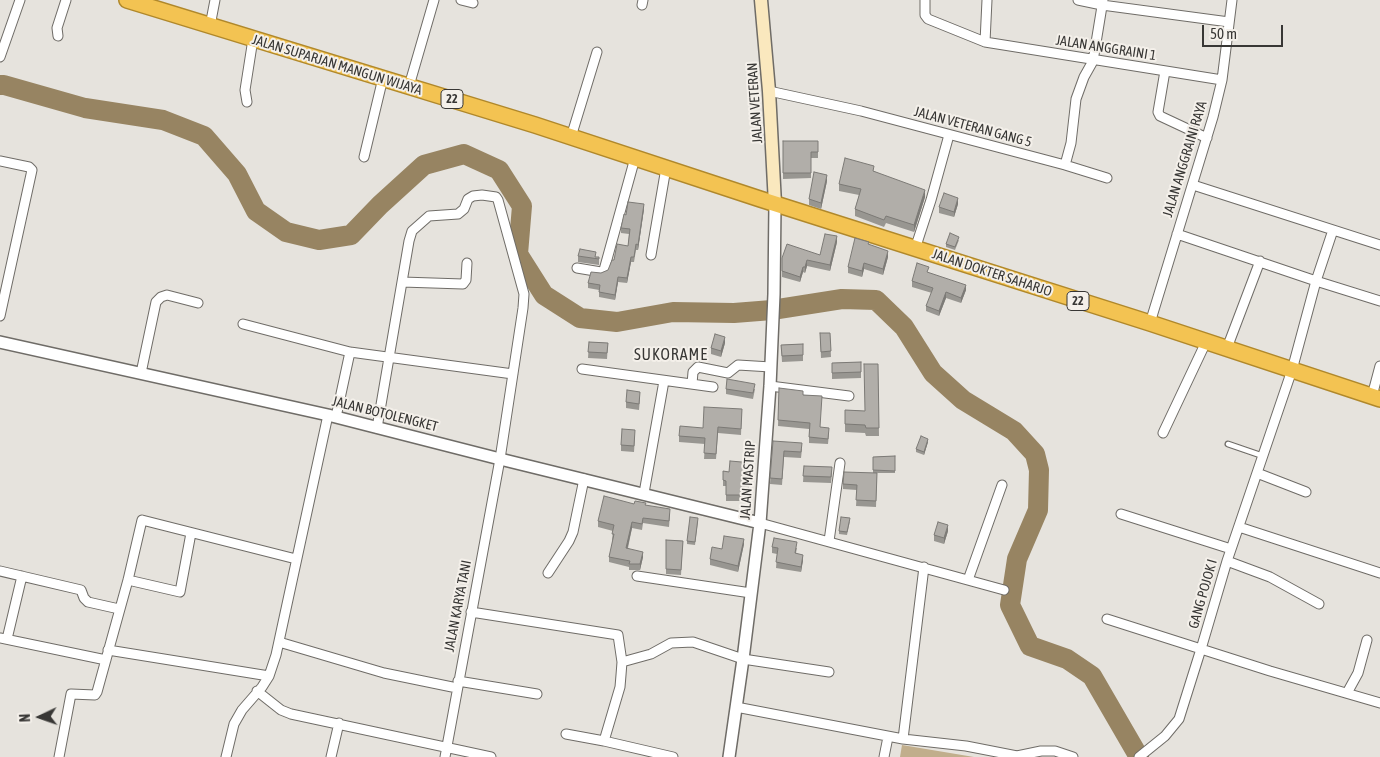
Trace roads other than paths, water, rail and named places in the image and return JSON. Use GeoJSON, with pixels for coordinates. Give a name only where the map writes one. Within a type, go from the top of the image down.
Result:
{"type":"FeatureCollection","features":[{"type":"Feature","properties":{"kind":"highway","name":"JALAN SUPARJAN MANGUN WIJAYA"},"geometry":{"type":"LineString","coordinates":[[136,1],[210,26],[571,137],[775,204]]}},
{"type":"Feature","properties":{"kind":"highway","name":"JALAN DOKTER SAHARJO"},"geometry":{"type":"LineString","coordinates":[[775,204],[1150,323],[1376,398]]}},
{"type":"Feature","properties":{"kind":"main road","name":"JALAN VETERAN"},"geometry":{"type":"LineString","coordinates":[[762,0],[775,204]]}},
{"type":"Feature","properties":{"kind":"street"},"geometry":{"type":"LineString","coordinates":[[0,57],[20,0]]}},
{"type":"Feature","properties":{"kind":"street"},"geometry":{"type":"LineString","coordinates":[[58,36],[57,28],[66,0]]}},
{"type":"Feature","properties":{"kind":"street"},"geometry":{"type":"LineString","coordinates":[[210,26],[215,0]]}},
{"type":"Feature","properties":{"kind":"street"},"geometry":{"type":"LineString","coordinates":[[409,86],[434,0]]}},
{"type":"Feature","properties":{"kind":"street"},"geometry":{"type":"LineString","coordinates":[[461,0],[472,3]]}},
{"type":"Feature","properties":{"kind":"street","name":"JALAN ANGGRAINI 1"},"geometry":{"type":"LineString","coordinates":[[925,0],[925,16],[928,19],[985,42],[1222,80]]}},
{"type":"Feature","properties":{"kind":"street"},"geometry":{"type":"LineString","coordinates":[[985,42],[987,0]]}},
{"type":"Feature","properties":{"kind":"street"},"geometry":{"type":"LineString","coordinates":[[1078,0],[1229,22]]}},
{"type":"Feature","properties":{"kind":"street","name":"JALAN ANGGRAINI RAYA"},"geometry":{"type":"LineString","coordinates":[[1150,323],[1207,138],[1222,80],[1232,0]]}},
{"type":"Feature","properties":{"kind":"street"},"geometry":{"type":"LineString","coordinates":[[1065,165],[1071,143],[1076,99],[1093,60],[1102,2]]}},
{"type":"Feature","properties":{"kind":"street"},"geometry":{"type":"LineString","coordinates":[[247,102],[245,90],[253,39]]}},
{"type":"Feature","properties":{"kind":"street"},"geometry":{"type":"LineString","coordinates":[[571,137],[597,52]]}},
{"type":"Feature","properties":{"kind":"street"},"geometry":{"type":"LineString","coordinates":[[1165,72],[1158,112],[1160,116],[1207,138]]}},
{"type":"Feature","properties":{"kind":"street"},"geometry":{"type":"LineString","coordinates":[[364,156],[383,78]]}},
{"type":"Feature","properties":{"kind":"street","name":"JALAN VETERAN GANG 5"},"geometry":{"type":"LineString","coordinates":[[769,91],[861,111],[1108,178]]}},
{"type":"Feature","properties":{"kind":"street"},"geometry":{"type":"LineString","coordinates":[[916,249],[949,135]]}},
{"type":"Feature","properties":{"kind":"street"},"geometry":{"type":"LineString","coordinates":[[577,268],[601,272],[604,270],[635,158]]}},
{"type":"Feature","properties":{"kind":"street"},"geometry":{"type":"LineString","coordinates":[[0,162],[29,167],[32,170],[0,316]]}},
{"type":"Feature","properties":{"kind":"street"},"geometry":{"type":"LineString","coordinates":[[651,255],[666,168]]}},
{"type":"Feature","properties":{"kind":"street"},"geometry":{"type":"LineString","coordinates":[[1193,185],[1380,245]]}},
{"type":"Feature","properties":{"kind":"street","name":"JALAN KARYA TANI"},"geometry":{"type":"LineString","coordinates":[[402,282],[410,236],[423,221],[429,216],[458,214],[464,209],[468,199],[473,196],[496,197],[524,294],[523,308],[500,459],[446,752]]}},
{"type":"Feature","properties":{"kind":"street","name":"JALAN MASTRIP"},"geometry":{"type":"LineString","coordinates":[[729,757],[760,522],[771,368],[775,204]]}},
{"type":"Feature","properties":{"kind":"street","name":"GANG POJOK I"},"geometry":{"type":"LineString","coordinates":[[1333,230],[1316,281],[1292,370],[1227,561],[1201,649],[1278,674],[1380,703]]}},
{"type":"Feature","properties":{"kind":"street"},"geometry":{"type":"LineString","coordinates":[[1177,234],[1380,301]]}},
{"type":"Feature","properties":{"kind":"street"},"geometry":{"type":"LineString","coordinates":[[1227,348],[1260,261]]}},
{"type":"Feature","properties":{"kind":"street"},"geometry":{"type":"LineString","coordinates":[[377,428],[402,282],[463,284],[466,280],[467,264]]}},
{"type":"Feature","properties":{"kind":"street"},"geometry":{"type":"LineString","coordinates":[[141,373],[156,302],[161,297],[167,295],[198,303]]}},
{"type":"Feature","properties":{"kind":"street"},"geometry":{"type":"LineString","coordinates":[[243,324],[350,352],[513,374]]}},
{"type":"Feature","properties":{"kind":"street","name":"JALAN BOTOLENGKET"},"geometry":{"type":"LineString","coordinates":[[0,342],[332,416],[760,522]]}},
{"type":"Feature","properties":{"kind":"street"},"geometry":{"type":"LineString","coordinates":[[1163,433],[1206,342]]}},
{"type":"Feature","properties":{"kind":"street"},"geometry":{"type":"LineString","coordinates":[[226,757],[234,724],[242,710],[269,676],[296,558],[350,352]]}},
{"type":"Feature","properties":{"kind":"street"},"geometry":{"type":"LineString","coordinates":[[692,384],[693,372],[698,367],[728,374],[738,364],[771,368]]}},
{"type":"Feature","properties":{"kind":"street"},"geometry":{"type":"LineString","coordinates":[[1376,398],[1380,366]]}},
{"type":"Feature","properties":{"kind":"street"},"geometry":{"type":"LineString","coordinates":[[582,369],[714,387]]}},
{"type":"Feature","properties":{"kind":"street"},"geometry":{"type":"LineString","coordinates":[[644,493],[664,381]]}},
{"type":"Feature","properties":{"kind":"street"},"geometry":{"type":"LineString","coordinates":[[770,386],[849,396]]}},
{"type":"Feature","properties":{"kind":"street"},"geometry":{"type":"LineString","coordinates":[[829,541],[840,463]]}},
{"type":"Feature","properties":{"kind":"street"},"geometry":{"type":"LineString","coordinates":[[1257,473],[1306,492]]}},
{"type":"Feature","properties":{"kind":"street"},"geometry":{"type":"LineString","coordinates":[[548,573],[573,532],[584,479]]}},
{"type":"Feature","properties":{"kind":"street"},"geometry":{"type":"LineString","coordinates":[[968,580],[1002,485]]}},
{"type":"Feature","properties":{"kind":"street"},"geometry":{"type":"LineString","coordinates":[[1121,514],[1231,549]]}},
{"type":"Feature","properties":{"kind":"street"},"geometry":{"type":"LineString","coordinates":[[59,757],[71,694],[96,694],[128,580],[142,520],[296,558]]}},
{"type":"Feature","properties":{"kind":"street"},"geometry":{"type":"LineString","coordinates":[[760,522],[1004,590]]}},
{"type":"Feature","properties":{"kind":"street"},"geometry":{"type":"LineString","coordinates":[[1239,527],[1380,573]]}},
{"type":"Feature","properties":{"kind":"street"},"geometry":{"type":"LineString","coordinates":[[128,580],[180,592],[191,533]]}},
{"type":"Feature","properties":{"kind":"street"},"geometry":{"type":"LineString","coordinates":[[1227,561],[1270,577],[1319,604]]}},
{"type":"Feature","properties":{"kind":"street"},"geometry":{"type":"LineString","coordinates":[[903,739],[924,567]]}},
{"type":"Feature","properties":{"kind":"street"},"geometry":{"type":"LineString","coordinates":[[0,571],[81,590],[88,602],[119,609]]}},
{"type":"Feature","properties":{"kind":"street"},"geometry":{"type":"LineString","coordinates":[[22,576],[3,639],[106,660]]}},
{"type":"Feature","properties":{"kind":"street"},"geometry":{"type":"LineString","coordinates":[[637,576],[752,593]]}},
{"type":"Feature","properties":{"kind":"street"},"geometry":{"type":"LineString","coordinates":[[471,612],[618,635],[622,662],[620,687],[604,741]]}},
{"type":"Feature","properties":{"kind":"street"},"geometry":{"type":"LineString","coordinates":[[1107,619],[1201,649],[1179,719],[1165,736],[1140,757]]}},
{"type":"Feature","properties":{"kind":"street"},"geometry":{"type":"LineString","coordinates":[[1347,693],[1358,672],[1367,640]]}},
{"type":"Feature","properties":{"kind":"street"},"geometry":{"type":"LineString","coordinates":[[278,642],[384,673],[458,685],[537,694]]}},
{"type":"Feature","properties":{"kind":"street"},"geometry":{"type":"LineString","coordinates":[[622,662],[651,654],[672,643],[693,642],[743,659],[829,672]]}},
{"type":"Feature","properties":{"kind":"street"},"geometry":{"type":"LineString","coordinates":[[108,650],[269,676]]}},
{"type":"Feature","properties":{"kind":"street"},"geometry":{"type":"LineString","coordinates":[[257,691],[281,710],[291,714],[339,723],[446,752],[491,757]]}},
{"type":"Feature","properties":{"kind":"street"},"geometry":{"type":"LineString","coordinates":[[736,707],[888,737],[966,746],[1017,756],[1041,751],[1055,751],[1073,757]]}},
{"type":"Feature","properties":{"kind":"street"},"geometry":{"type":"LineString","coordinates":[[331,757],[339,723]]}},
{"type":"Feature","properties":{"kind":"street"},"geometry":{"type":"LineString","coordinates":[[566,734],[673,757]]}},
{"type":"Feature","properties":{"kind":"street"},"geometry":{"type":"LineString","coordinates":[[884,757],[888,737]]}},
{"type":"Feature","properties":{"kind":"lane"},"geometry":{"type":"LineString","coordinates":[[1228,444],[1263,456]]}},
{"type":"Feature","properties":{"kind":"waterway"},"geometry":{"type":"LineString","coordinates":[[0,85],[85,108],[163,120],[204,136],[237,174],[256,211],[286,232],[319,240],[351,235],[380,205],[424,165],[464,154],[499,170],[522,206],[518,254],[544,295],[580,318],[617,322],[673,312],[734,313],[772,310],[842,299],[876,300],[904,327],[933,373],[963,400],[1014,431],[1035,454],[1039,470],[1038,510],[1017,559],[1010,605],[1030,646],[1067,659],[1092,676],[1139,757]]}},
{"type":"Feature","properties":{"kind":"district","name":"SUKORAME"},"geometry":{"type":"Point","coordinates":[671,355]}}]}
